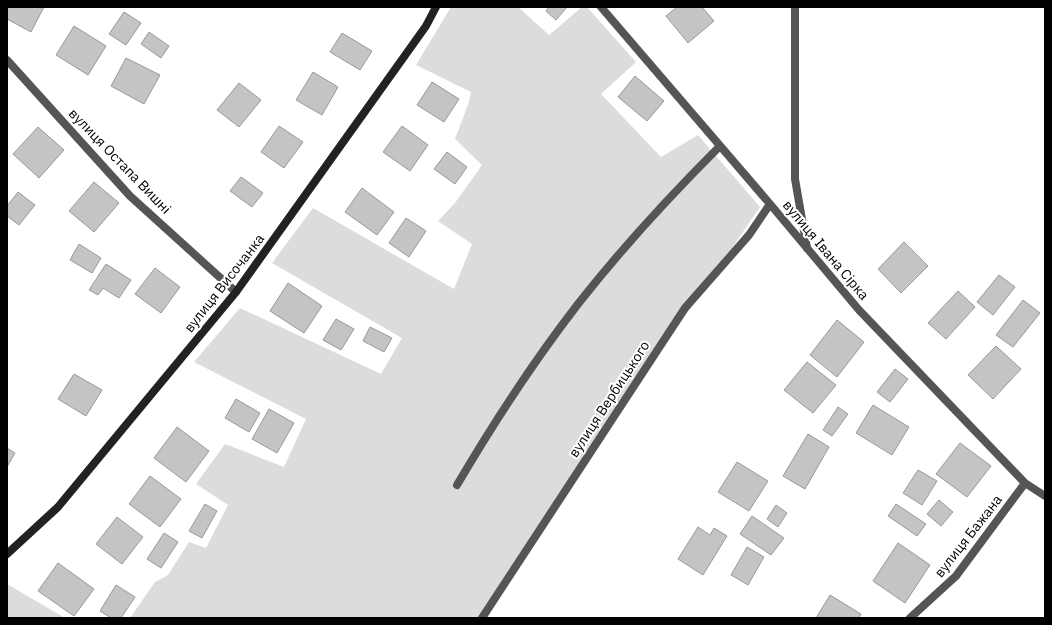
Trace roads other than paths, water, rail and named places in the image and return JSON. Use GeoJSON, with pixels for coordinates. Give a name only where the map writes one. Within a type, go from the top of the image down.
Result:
{"type":"FeatureCollection","features":[{"type":"Feature","properties":{"kind":"street","name":"вулиця Височанка"},"geometry":{"type":"LineString","coordinates":[[7,554],[58,507],[236,292],[426,26],[436,7]]}},
{"type":"Feature","properties":{"kind":"street","name":"вулиця Івана Сірка"},"geometry":{"type":"LineString","coordinates":[[601,7],[770,204],[858,310],[1025,483],[1045,496]]}},
{"type":"Feature","properties":{"kind":"street"},"geometry":{"type":"LineString","coordinates":[[794,7],[795,179],[807,248]]}},
{"type":"Feature","properties":{"kind":"street","name":"вулиця Остапа Вишні"},"geometry":{"type":"LineString","coordinates":[[7,60],[130,196],[236,292]]}},
{"type":"Feature","properties":{"kind":"street"},"geometry":{"type":"LineString","coordinates":[[457,485],[515,392],[578,304],[649,220],[720,146]]}},
{"type":"Feature","properties":{"kind":"street","name":"вулиця Вербицького"},"geometry":{"type":"LineString","coordinates":[[482,618],[685,308],[749,235],[770,204]]}},
{"type":"Feature","properties":{"kind":"street","name":"вулиця Бажана"},"geometry":{"type":"LineString","coordinates":[[910,618],[956,576],[1025,483]]}}]}
